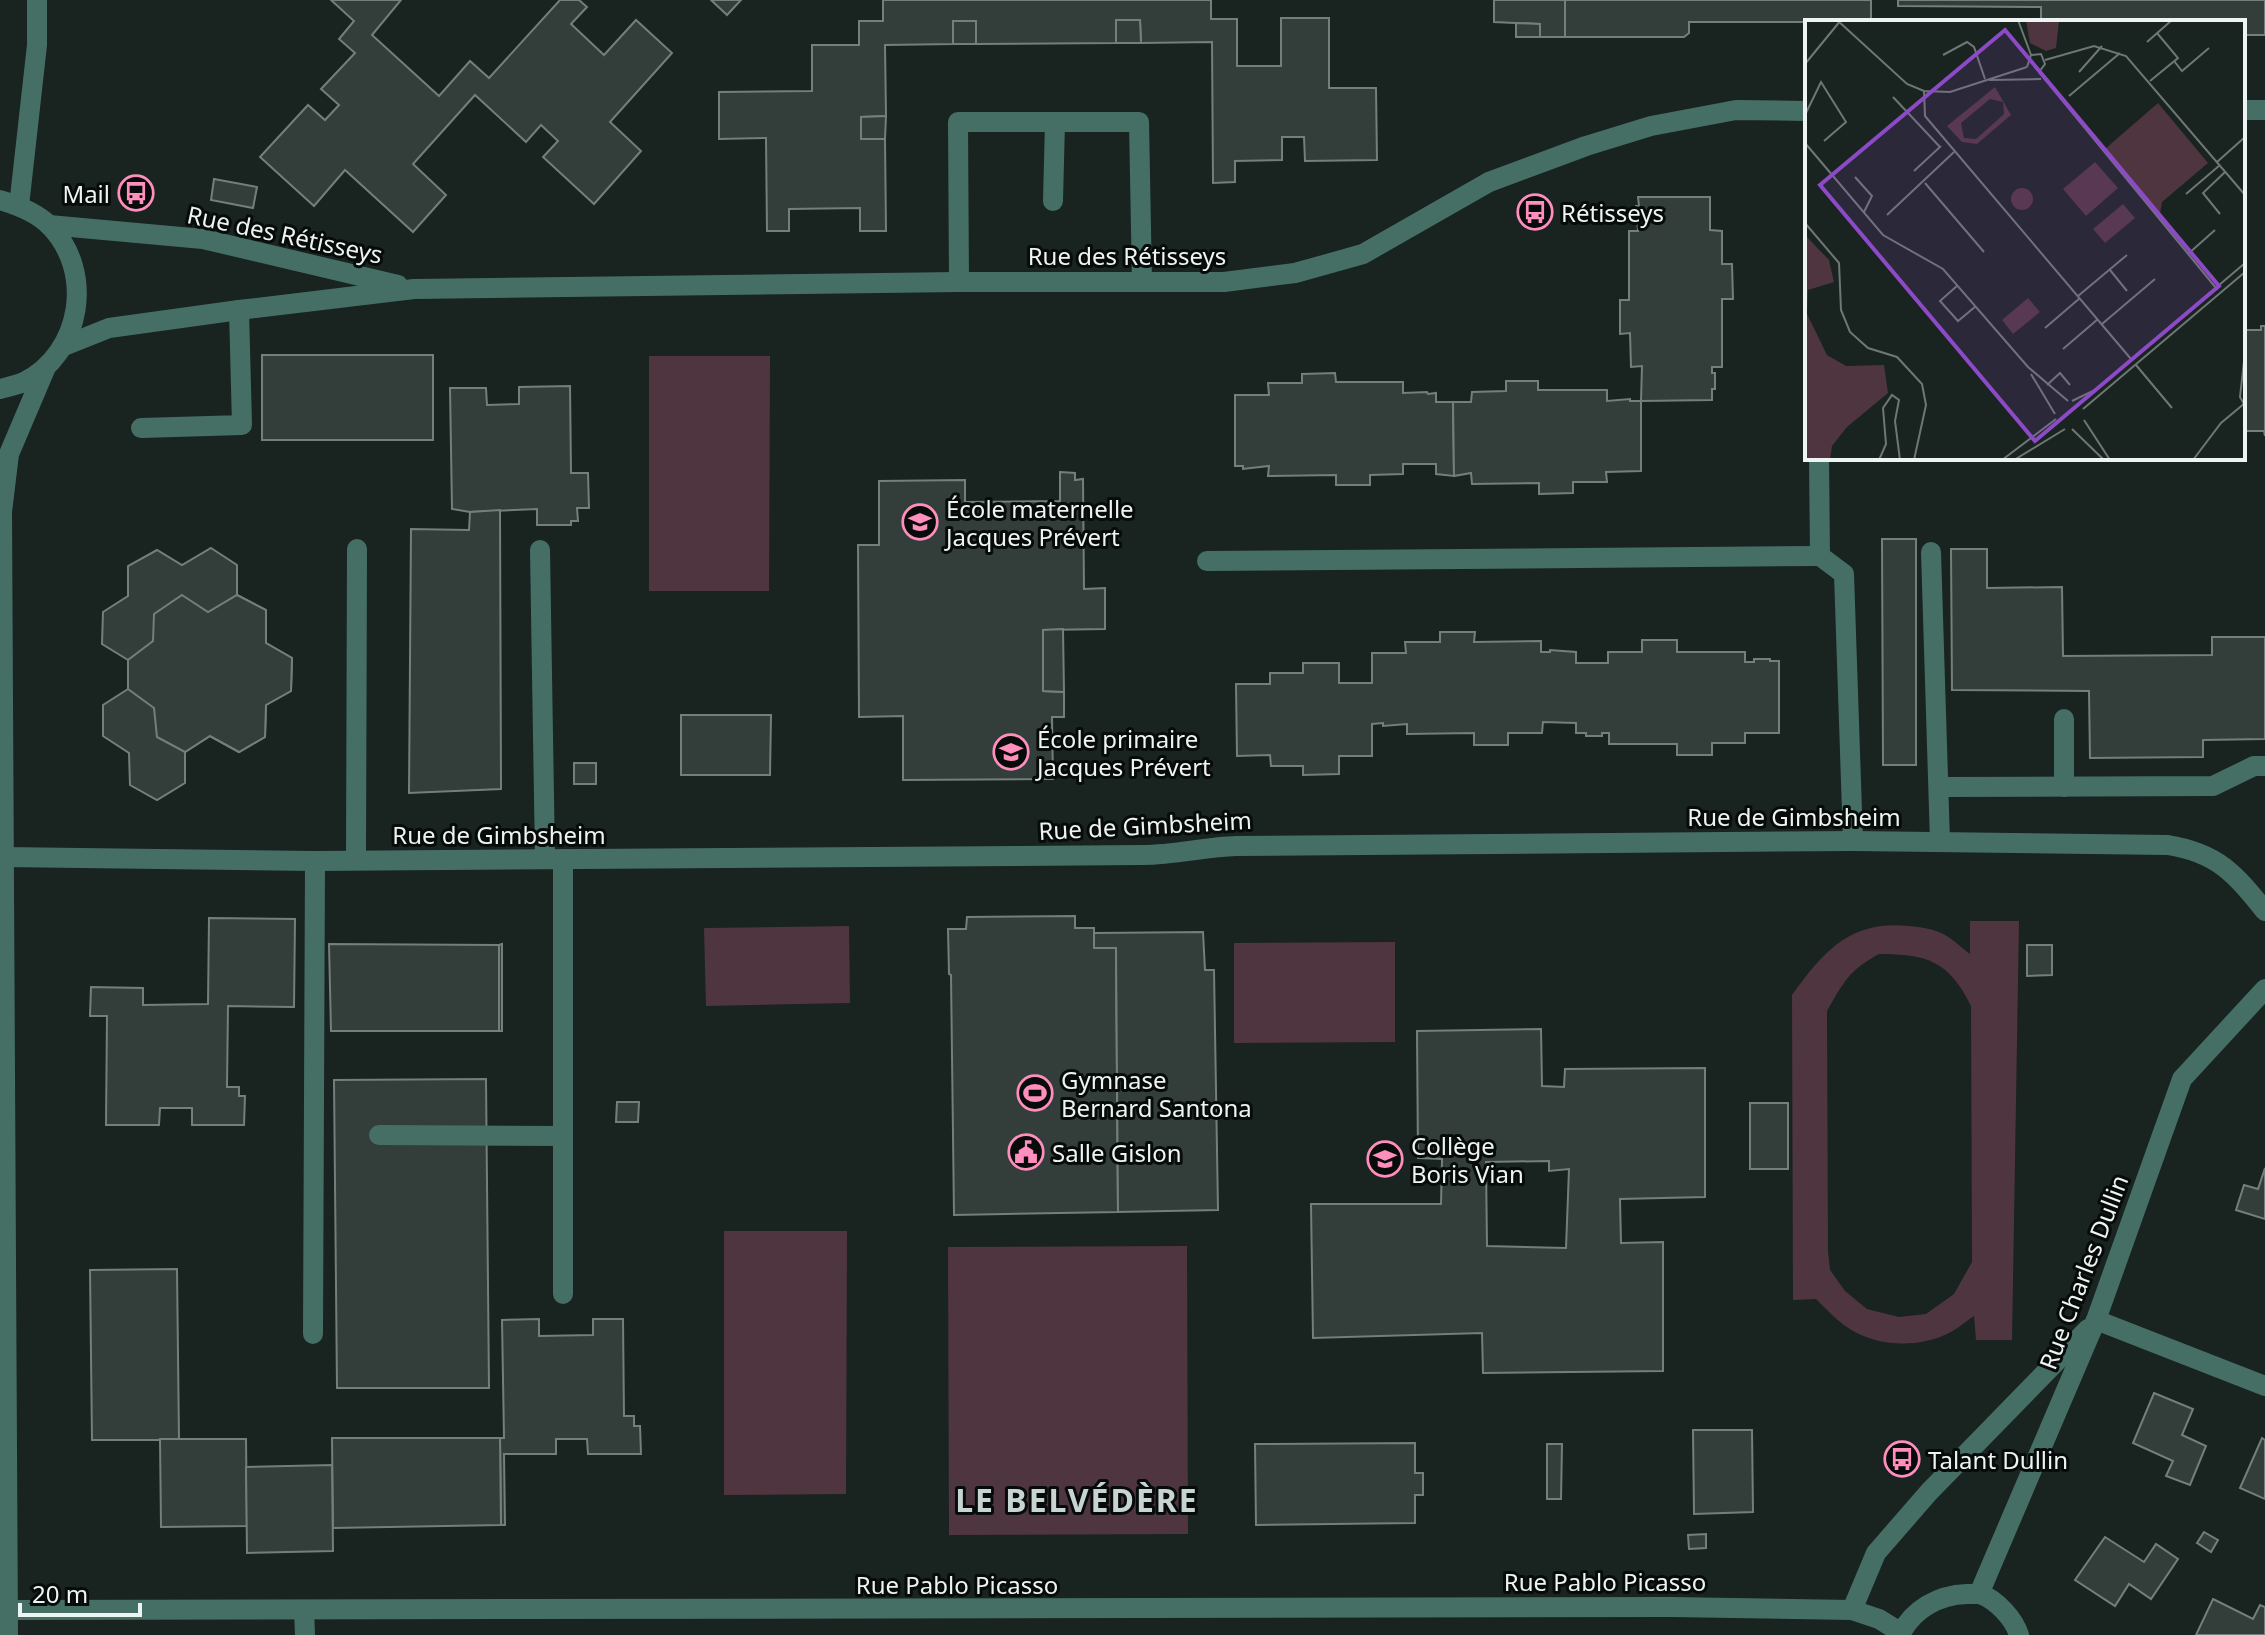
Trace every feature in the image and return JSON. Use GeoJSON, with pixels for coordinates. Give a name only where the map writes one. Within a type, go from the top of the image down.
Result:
{"type":"FeatureCollection","features":[{"type":"Feature","properties":{"kind":"street"},"geometry":{"type":"LineString","coordinates":[[0,389],[22,383],[46,367],[64,346],[76,315],[78,283],[68,251],[49,225],[27,209],[10,203],[37,45],[37,0]]}},
{"type":"Feature","properties":{"kind":"street","name":"Rue des Rétisseys"},"geometry":{"type":"LineString","coordinates":[[64,346],[109,328],[414,289],[1224,282],[1295,273],[1363,254],[1489,182],[1586,146],[1651,126],[1736,110],[1805,111]]}},
{"type":"Feature","properties":{"kind":"street"},"geometry":{"type":"LineString","coordinates":[[959,282],[958,122],[1139,122],[1142,282]]}},
{"type":"Feature","properties":{"kind":"street"},"geometry":{"type":"LineString","coordinates":[[1053,201],[1055,122]]}},
{"type":"Feature","properties":{"kind":"street","name":"Rue des Rétisseys"},"geometry":{"type":"LineString","coordinates":[[49,225],[203,239],[414,289]]}},
{"type":"Feature","properties":{"kind":"street"},"geometry":{"type":"LineString","coordinates":[[141,428],[242,425],[239,310]]}},
{"type":"Feature","properties":{"kind":"street"},"geometry":{"type":"LineString","coordinates":[[8,1635],[2,512],[9,454],[46,367]]}},
{"type":"Feature","properties":{"kind":"street"},"geometry":{"type":"LineString","coordinates":[[1819,460],[1820,556]]}},
{"type":"Feature","properties":{"kind":"street"},"geometry":{"type":"LineString","coordinates":[[356,860],[357,549]]}},
{"type":"Feature","properties":{"kind":"street"},"geometry":{"type":"LineString","coordinates":[[540,550],[563,1136],[563,1294]]}},
{"type":"Feature","properties":{"kind":"street"},"geometry":{"type":"LineString","coordinates":[[1931,552],[1940,842]]}},
{"type":"Feature","properties":{"kind":"street"},"geometry":{"type":"LineString","coordinates":[[1207,561],[1820,556],[1844,574],[1853,841]]}},
{"type":"Feature","properties":{"kind":"street"},"geometry":{"type":"LineString","coordinates":[[2064,719],[2064,787]]}},
{"type":"Feature","properties":{"kind":"street"},"geometry":{"type":"LineString","coordinates":[[1940,787],[2213,786],[2254,766],[2265,766]]}},
{"type":"Feature","properties":{"kind":"street","name":"Rue de Gimbsheim"},"geometry":{"type":"LineString","coordinates":[[3,857],[315,861],[1163,855],[1236,846],[1853,841],[2168,845],[2208,855],[2242,883],[2265,911]]}},
{"type":"Feature","properties":{"kind":"street"},"geometry":{"type":"LineString","coordinates":[[313,1334],[315,861]]}},
{"type":"Feature","properties":{"kind":"street","name":"Rue Charles Dullin"},"geometry":{"type":"LineString","coordinates":[[1979,1594],[2096,1320],[2182,1079],[2265,989]]}},
{"type":"Feature","properties":{"kind":"street"},"geometry":{"type":"LineString","coordinates":[[379,1135],[563,1136]]}},
{"type":"Feature","properties":{"kind":"street"},"geometry":{"type":"LineString","coordinates":[[1852,1610],[1876,1553],[1929,1492],[2096,1320],[2265,1386]]}},
{"type":"Feature","properties":{"kind":"street"},"geometry":{"type":"LineString","coordinates":[[1900,1634],[1919,1610],[1936,1599],[1954,1594],[1979,1594],[2002,1609],[2017,1627],[2019,1635]]}},
{"type":"Feature","properties":{"kind":"street","name":"Rue Pablo Picasso"},"geometry":{"type":"LineString","coordinates":[[8,1610],[1354,1609],[1480,1606],[1852,1610],[1879,1619],[1900,1634]]}},
{"type":"Feature","properties":{"kind":"street"},"geometry":{"type":"LineString","coordinates":[[304,1610],[305,1635]]}},
{"type":"Feature","properties":{"kind":"shaded area"},"geometry":{"type":"Polygon","coordinates":[[[649,356],[770,356],[769,591],[649,591],[649,356]]]}},
{"type":"Feature","properties":{"kind":"shaded area"},"geometry":{"type":"Polygon","coordinates":[[[1970,921],[2019,921],[2012,1340],[1976,1340],[1974,1316],[1936,1338],[1913,1343],[1889,1343],[1850,1329],[1816,1299],[1793,1300],[1792,995],[1828,952],[1854,934],[1870,928],[1888,925],[1932,930],[1948,937],[1970,954],[1970,921]],[[1879,954],[1854,972],[1827,1011],[1828,1251],[1830,1270],[1845,1291],[1867,1309],[1899,1317],[1926,1314],[1954,1294],[1972,1262],[1971,1006],[1954,979],[1935,963],[1911,956],[1879,954]]]}},
{"type":"Feature","properties":{"kind":"shaded area"},"geometry":{"type":"Polygon","coordinates":[[[849,926],[850,1003],[706,1006],[704,928],[849,926]]]}},
{"type":"Feature","properties":{"kind":"shaded area"},"geometry":{"type":"Polygon","coordinates":[[[1395,942],[1395,1042],[1234,1043],[1234,943],[1395,942]]]}},
{"type":"Feature","properties":{"kind":"shaded area"},"geometry":{"type":"Polygon","coordinates":[[[724,1231],[847,1231],[846,1494],[724,1495],[724,1231]]]}},
{"type":"Feature","properties":{"kind":"shaded area"},"geometry":{"type":"Polygon","coordinates":[[[1187,1246],[1188,1534],[949,1535],[948,1247],[1187,1246]]]}},
{"type":"Feature","properties":{"kind":"building"},"geometry":{"type":"Polygon","coordinates":[[[331,0],[401,0],[372,35],[439,96],[470,61],[489,78],[560,0],[579,0],[587,7],[571,24],[604,55],[636,20],[672,53],[610,122],[641,151],[594,204],[543,157],[558,141],[541,125],[526,142],[475,95],[413,164],[446,195],[413,232],[345,170],[314,206],[260,157],[308,105],[325,120],[339,105],[321,89],[355,53],[339,39],[354,21],[331,0]]]}},
{"type":"Feature","properties":{"kind":"building"},"geometry":{"type":"Polygon","coordinates":[[[711,0],[741,0],[727,15],[711,0]]]}},
{"type":"Feature","properties":{"kind":"building"},"geometry":{"type":"Polygon","coordinates":[[[883,0],[1211,0],[1211,19],[1237,19],[1237,66],[1281,66],[1281,18],[1329,18],[1329,88],[1376,88],[1377,160],[1305,161],[1304,137],[1282,137],[1282,160],[1235,161],[1235,182],[1213,183],[1212,42],[1141,43],[1140,20],[1116,20],[1116,43],[976,44],[976,21],[953,21],[953,44],[885,45],[886,116],[861,117],[861,139],[885,139],[886,231],[860,231],[860,208],[789,209],[789,231],[767,231],[766,138],[719,139],[719,92],[812,91],[812,45],[859,45],[859,21],[883,21],[883,0]]]}},
{"type":"Feature","properties":{"kind":"building"},"geometry":{"type":"Polygon","coordinates":[[[1494,0],[1565,0],[1565,37],[1540,37],[1540,24],[1494,22],[1494,0]]]}},
{"type":"Feature","properties":{"kind":"building"},"geometry":{"type":"Polygon","coordinates":[[[1565,0],[1871,0],[1871,20],[1689,22],[1689,33],[1684,37],[1565,37],[1565,0]]]}},
{"type":"Feature","properties":{"kind":"building"},"geometry":{"type":"Polygon","coordinates":[[[1898,0],[2265,0],[2265,35],[2245,35],[2245,20],[2041,20],[2041,7],[1898,6],[1898,0]]]}},
{"type":"Feature","properties":{"kind":"building"},"geometry":{"type":"Polygon","coordinates":[[[1116,20],[1140,20],[1141,43],[1116,43],[1116,20]]]}},
{"type":"Feature","properties":{"kind":"building"},"geometry":{"type":"Polygon","coordinates":[[[953,21],[976,21],[976,44],[953,44],[953,21]]]}},
{"type":"Feature","properties":{"kind":"building"},"geometry":{"type":"Polygon","coordinates":[[[1516,23],[1540,24],[1540,37],[1516,37],[1516,23]]]}},
{"type":"Feature","properties":{"kind":"building"},"geometry":{"type":"Polygon","coordinates":[[[886,116],[885,139],[861,139],[861,117],[886,116]]]}},
{"type":"Feature","properties":{"kind":"building"},"geometry":{"type":"Polygon","coordinates":[[[214,179],[257,187],[253,208],[211,200],[214,179]]]}},
{"type":"Feature","properties":{"kind":"building"},"geometry":{"type":"Polygon","coordinates":[[[1638,197],[1710,197],[1710,230],[1722,231],[1722,264],[1732,264],[1733,299],[1722,299],[1722,367],[1712,367],[1715,389],[1712,389],[1712,400],[1641,401],[1642,366],[1631,367],[1630,333],[1620,334],[1620,300],[1629,300],[1629,231],[1638,231],[1638,197]]]}},
{"type":"Feature","properties":{"kind":"building"},"geometry":{"type":"Polygon","coordinates":[[[2261,326],[2265,326],[2265,436],[2264,431],[2245,431],[2245,330],[2261,330],[2261,326]]]}},
{"type":"Feature","properties":{"kind":"building"},"geometry":{"type":"Polygon","coordinates":[[[262,355],[433,355],[433,440],[262,440],[262,355]]]}},
{"type":"Feature","properties":{"kind":"building"},"geometry":{"type":"Polygon","coordinates":[[[1335,373],[1336,382],[1403,382],[1403,393],[1436,393],[1436,402],[1453,402],[1454,476],[1436,474],[1436,464],[1403,464],[1403,474],[1370,475],[1370,485],[1336,485],[1336,475],[1268,476],[1269,466],[1243,469],[1243,466],[1235,466],[1235,395],[1269,395],[1268,383],[1302,383],[1302,374],[1335,373]]]}},
{"type":"Feature","properties":{"kind":"building"},"geometry":{"type":"Polygon","coordinates":[[[1506,381],[1538,381],[1538,390],[1607,390],[1607,401],[1641,401],[1641,471],[1606,472],[1607,482],[1573,482],[1573,493],[1539,494],[1539,483],[1472,484],[1471,473],[1454,476],[1453,402],[1471,402],[1472,392],[1506,391],[1506,381]]]}},
{"type":"Feature","properties":{"kind":"building"},"geometry":{"type":"Polygon","coordinates":[[[570,386],[571,473],[588,473],[589,508],[577,508],[578,521],[571,521],[571,525],[537,525],[537,509],[470,512],[452,509],[450,388],[486,388],[487,405],[519,404],[519,387],[570,386]]]}},
{"type":"Feature","properties":{"kind":"building"},"geometry":{"type":"Polygon","coordinates":[[[1060,472],[1075,473],[1075,480],[1083,479],[1084,589],[1105,588],[1105,629],[1043,630],[1043,691],[1064,692],[1064,717],[1052,717],[1053,779],[903,780],[903,716],[859,717],[858,545],[879,545],[879,481],[965,480],[965,502],[1060,501],[1060,472]]]}},
{"type":"Feature","properties":{"kind":"building"},"geometry":{"type":"Polygon","coordinates":[[[500,510],[501,789],[409,793],[411,529],[469,530],[470,512],[500,510]]]}},
{"type":"Feature","properties":{"kind":"building"},"geometry":{"type":"Polygon","coordinates":[[[1882,539],[1916,539],[1916,765],[1883,765],[1882,539]]]}},
{"type":"Feature","properties":{"kind":"building"},"geometry":{"type":"Polygon","coordinates":[[[211,548],[237,565],[237,595],[266,610],[266,643],[292,658],[291,691],[266,705],[265,737],[239,752],[210,736],[185,752],[185,783],[157,800],[130,785],[129,753],[103,736],[103,705],[128,689],[129,670],[128,660],[102,644],[103,612],[128,596],[128,566],[157,550],[182,565],[211,548]]]}},
{"type":"Feature","properties":{"kind":"building"},"geometry":{"type":"Polygon","coordinates":[[[1951,549],[1987,549],[1987,588],[2062,587],[2063,656],[2212,655],[2212,637],[2265,637],[2265,739],[2203,740],[2203,757],[2090,758],[2089,691],[1952,690],[1951,549]]]}},
{"type":"Feature","properties":{"kind":"building"},"geometry":{"type":"Polygon","coordinates":[[[182,595],[208,612],[237,595],[266,610],[266,643],[292,658],[291,691],[266,705],[265,737],[239,752],[210,736],[185,752],[157,737],[154,708],[128,689],[128,660],[153,641],[154,614],[182,595]]]}},
{"type":"Feature","properties":{"kind":"building"},"geometry":{"type":"Polygon","coordinates":[[[1063,629],[1064,692],[1043,691],[1043,630],[1063,629]]]}},
{"type":"Feature","properties":{"kind":"building"},"geometry":{"type":"Polygon","coordinates":[[[1440,632],[1475,632],[1474,642],[1541,641],[1541,652],[1576,652],[1576,663],[1608,663],[1608,652],[1642,652],[1642,640],[1677,640],[1677,652],[1745,652],[1745,662],[1754,662],[1754,659],[1779,661],[1779,733],[1745,733],[1745,743],[1712,743],[1712,755],[1677,755],[1677,744],[1609,744],[1609,733],[1586,736],[1586,733],[1576,733],[1576,723],[1543,722],[1542,733],[1508,733],[1508,745],[1474,745],[1474,733],[1407,734],[1407,724],[1383,726],[1383,723],[1372,724],[1372,756],[1339,756],[1339,774],[1303,775],[1303,766],[1271,766],[1270,755],[1237,756],[1236,684],[1270,684],[1270,673],[1303,673],[1303,663],[1339,663],[1339,683],[1372,683],[1372,653],[1406,653],[1405,642],[1440,642],[1440,632]]]}},
{"type":"Feature","properties":{"kind":"building"},"geometry":{"type":"Polygon","coordinates":[[[681,715],[771,715],[770,775],[681,775],[681,715]]]}},
{"type":"Feature","properties":{"kind":"building"},"geometry":{"type":"Polygon","coordinates":[[[574,763],[596,763],[596,784],[574,784],[574,763]]]}},
{"type":"Feature","properties":{"kind":"building","name":"Gymnase Bernard Santona"},"geometry":{"type":"Polygon","coordinates":[[[1075,916],[1075,928],[1094,928],[1094,948],[1116,948],[1118,1212],[954,1215],[948,929],[966,929],[967,917],[1075,916]]]}},
{"type":"Feature","properties":{"kind":"building"},"geometry":{"type":"Polygon","coordinates":[[[209,918],[295,919],[294,1007],[228,1006],[227,1087],[239,1087],[239,1096],[245,1096],[244,1125],[192,1125],[192,1108],[160,1108],[159,1125],[106,1125],[107,1016],[90,1016],[91,987],[143,988],[143,1005],[208,1004],[209,918]]]}},
{"type":"Feature","properties":{"kind":"building"},"geometry":{"type":"Polygon","coordinates":[[[1203,932],[1205,970],[1214,970],[1218,1210],[1118,1212],[1116,948],[1094,948],[1094,933],[1203,932]]]}},
{"type":"Feature","properties":{"kind":"building"},"geometry":{"type":"Polygon","coordinates":[[[329,944],[499,945],[499,1031],[331,1031],[329,944]]]}},
{"type":"Feature","properties":{"kind":"building"},"geometry":{"type":"Polygon","coordinates":[[[502,944],[502,1031],[499,1031],[499,945],[502,944]]]}},
{"type":"Feature","properties":{"kind":"building"},"geometry":{"type":"Polygon","coordinates":[[[2027,945],[2052,945],[2052,975],[2027,976],[2027,945]]]}},
{"type":"Feature","properties":{"kind":"building"},"geometry":{"type":"Polygon","coordinates":[[[1541,1029],[1542,1086],[1564,1087],[1565,1069],[1705,1068],[1705,1197],[1620,1199],[1621,1243],[1663,1242],[1663,1371],[1483,1373],[1482,1333],[1313,1338],[1311,1204],[1441,1204],[1442,1159],[1418,1158],[1417,1031],[1541,1029]],[[1549,1161],[1486,1162],[1487,1246],[1566,1248],[1569,1169],[1549,1171],[1549,1161]]]}},
{"type":"Feature","properties":{"kind":"building"},"geometry":{"type":"Polygon","coordinates":[[[486,1079],[489,1388],[337,1388],[334,1080],[486,1079]]]}},
{"type":"Feature","properties":{"kind":"building"},"geometry":{"type":"Polygon","coordinates":[[[617,1102],[639,1102],[638,1122],[616,1122],[617,1102]]]}},
{"type":"Feature","properties":{"kind":"building"},"geometry":{"type":"Polygon","coordinates":[[[1750,1103],[1788,1103],[1788,1169],[1750,1169],[1750,1103]]]}},
{"type":"Feature","properties":{"kind":"building"},"geometry":{"type":"Polygon","coordinates":[[[2265,1168],[2265,1219],[2236,1210],[2244,1185],[2258,1189],[2265,1168]]]}},
{"type":"Feature","properties":{"kind":"building"},"geometry":{"type":"Polygon","coordinates":[[[177,1269],[179,1440],[92,1440],[90,1270],[177,1269]]]}},
{"type":"Feature","properties":{"kind":"building"},"geometry":{"type":"Polygon","coordinates":[[[539,1319],[539,1336],[593,1335],[593,1319],[623,1319],[624,1416],[634,1416],[634,1426],[640,1426],[641,1454],[588,1454],[587,1439],[556,1439],[556,1454],[504,1454],[505,1525],[501,1525],[500,1438],[504,1438],[502,1320],[539,1319]]]}},
{"type":"Feature","properties":{"kind":"building"},"geometry":{"type":"Polygon","coordinates":[[[2154,1393],[2193,1409],[2182,1435],[2206,1446],[2190,1485],[2166,1476],[2173,1461],[2133,1443],[2154,1393]]]}},
{"type":"Feature","properties":{"kind":"building"},"geometry":{"type":"Polygon","coordinates":[[[1693,1430],[1752,1430],[1753,1512],[1694,1514],[1693,1430]]]}},
{"type":"Feature","properties":{"kind":"building"},"geometry":{"type":"Polygon","coordinates":[[[332,1438],[500,1438],[501,1525],[333,1528],[332,1438]]]}},
{"type":"Feature","properties":{"kind":"building"},"geometry":{"type":"Polygon","coordinates":[[[2262,1438],[2265,1440],[2265,1499],[2240,1488],[2262,1438]]]}},
{"type":"Feature","properties":{"kind":"building"},"geometry":{"type":"Polygon","coordinates":[[[160,1439],[246,1439],[247,1526],[161,1527],[160,1439]]]}},
{"type":"Feature","properties":{"kind":"building"},"geometry":{"type":"Polygon","coordinates":[[[1415,1443],[1415,1473],[1423,1473],[1423,1495],[1415,1495],[1415,1523],[1256,1525],[1255,1444],[1415,1443]]]}},
{"type":"Feature","properties":{"kind":"building"},"geometry":{"type":"Polygon","coordinates":[[[1547,1444],[1562,1444],[1561,1499],[1547,1499],[1547,1444]]]}},
{"type":"Feature","properties":{"kind":"building"},"geometry":{"type":"Polygon","coordinates":[[[332,1465],[333,1551],[247,1553],[246,1467],[332,1465]]]}},
{"type":"Feature","properties":{"kind":"building"},"geometry":{"type":"Polygon","coordinates":[[[2204,1532],[2218,1540],[2211,1552],[2197,1543],[2204,1532]]]}},
{"type":"Feature","properties":{"kind":"building"},"geometry":{"type":"Polygon","coordinates":[[[1706,1534],[1706,1548],[1689,1549],[1688,1535],[1706,1534]]]}},
{"type":"Feature","properties":{"kind":"building"},"geometry":{"type":"Polygon","coordinates":[[[2105,1537],[2144,1562],[2156,1544],[2178,1559],[2151,1599],[2129,1584],[2115,1606],[2075,1580],[2105,1537]]]}},
{"type":"Feature","properties":{"kind":"building"},"geometry":{"type":"Polygon","coordinates":[[[2213,1599],[2253,1619],[2260,1605],[2265,1607],[2265,1635],[2196,1635],[2213,1599]]]}},
{"type":"Feature","properties":{"kind":"place","name":"Mail"},"geometry":{"type":"Point","coordinates":[136,193]}},
{"type":"Feature","properties":{"kind":"place","name":"Rétisseys"},"geometry":{"type":"Point","coordinates":[1535,212]}},
{"type":"Feature","properties":{"kind":"place","name":"École maternelle Jacques Prévert"},"geometry":{"type":"Point","coordinates":[920,522]}},
{"type":"Feature","properties":{"kind":"place","name":"École primaire Jacques Prévert"},"geometry":{"type":"Point","coordinates":[1011,752]}},
{"type":"Feature","properties":{"kind":"place","name":"Gymnase Bernard Santona"},"geometry":{"type":"Point","coordinates":[1035,1093]}},
{"type":"Feature","properties":{"kind":"place","name":"Salle Gislon"},"geometry":{"type":"Point","coordinates":[1026,1152]}},
{"type":"Feature","properties":{"kind":"place","name":"Collège Boris Vian"},"geometry":{"type":"Point","coordinates":[1385,1159]}},
{"type":"Feature","properties":{"kind":"place","name":"Talant Dullin"},"geometry":{"type":"Point","coordinates":[1902,1459]}},
{"type":"Feature","properties":{"kind":"district","name":"LE BELVÉDÈRE"},"geometry":{"type":"Point","coordinates":[1077,1499]}}]}
